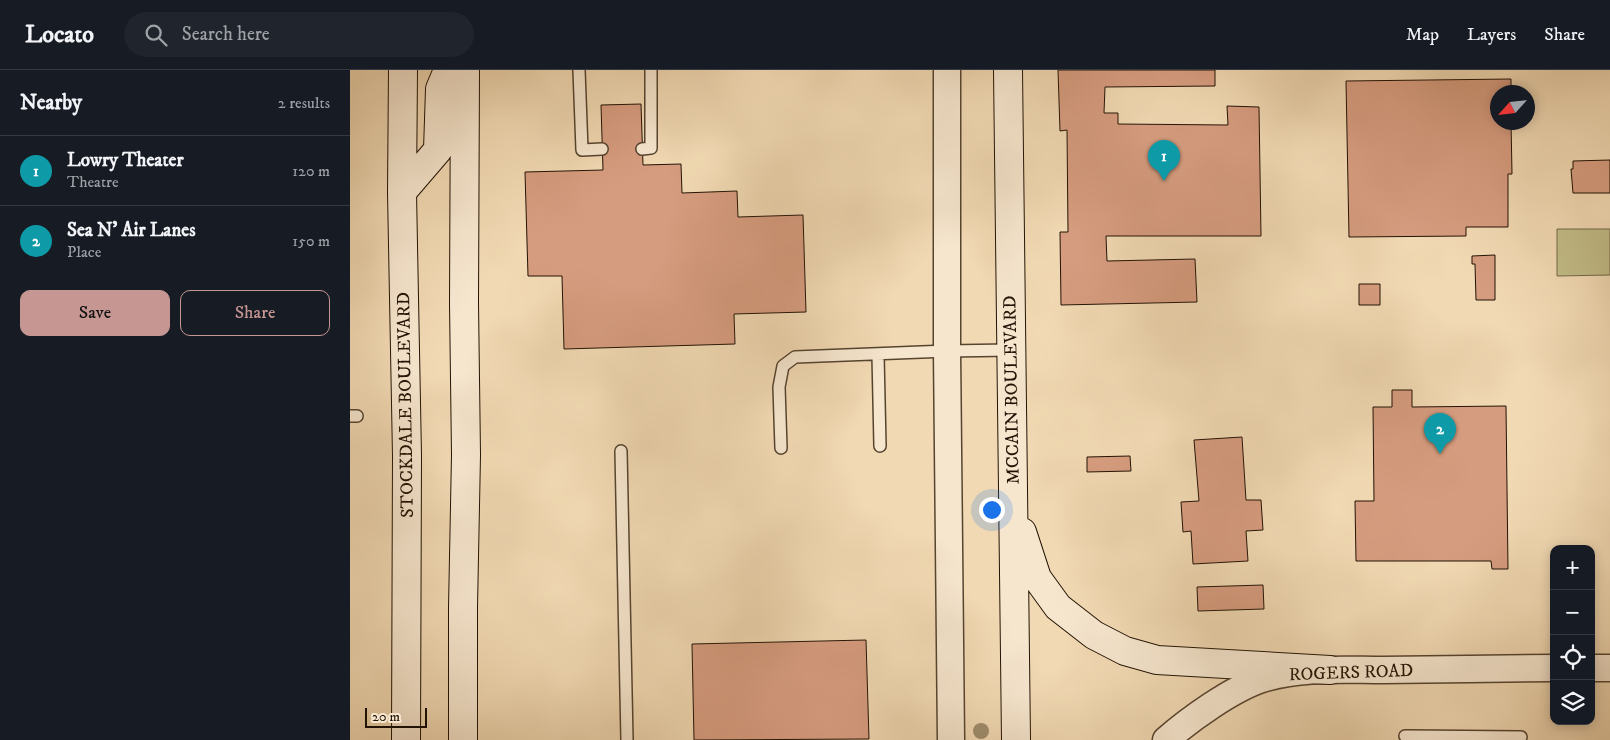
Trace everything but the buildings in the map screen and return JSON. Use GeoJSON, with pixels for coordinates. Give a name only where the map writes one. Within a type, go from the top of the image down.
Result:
{"type":"FeatureCollection","features":[{"type":"Feature","properties":{"kind":"main road","name":"STOCKDALE BOULEVARD"},"geometry":{"type":"LineString","coordinates":[[402,70],[402,192],[407,456],[406,740]]}},
{"type":"Feature","properties":{"kind":"main road"},"geometry":{"type":"LineString","coordinates":[[402,192],[438,150],[440,89],[448,70]]}},
{"type":"Feature","properties":{"kind":"main road"},"geometry":{"type":"LineString","coordinates":[[463,740],[462,608],[466,455],[464,303],[465,70]]}},
{"type":"Feature","properties":{"kind":"main road","name":"MCCAIN BOULEVARD"},"geometry":{"type":"LineString","coordinates":[[1008,70],[1016,740]]}},
{"type":"Feature","properties":{"kind":"main road"},"geometry":{"type":"LineString","coordinates":[[1013,480],[1020,525],[1036,578],[1058,606],[1094,635],[1125,651],[1158,660],[1330,670]]}},
{"type":"Feature","properties":{"kind":"street"},"geometry":{"type":"LineString","coordinates":[[947,70],[946,351],[951,740]]}},
{"type":"Feature","properties":{"kind":"street","name":"ROGERS ROAD"},"geometry":{"type":"LineString","coordinates":[[1166,740],[1216,703],[1261,680],[1292,672],[1550,668]]}},
{"type":"Feature","properties":{"kind":"street"},"geometry":{"type":"LineString","coordinates":[[1595,668],[1610,668]]}},
{"type":"Feature","properties":{"kind":"lane"},"geometry":{"type":"LineString","coordinates":[[579,70],[582,150],[602,149]]}},
{"type":"Feature","properties":{"kind":"lane"},"geometry":{"type":"LineString","coordinates":[[642,149],[651,148],[651,70]]}},
{"type":"Feature","properties":{"kind":"lane"},"geometry":{"type":"LineString","coordinates":[[781,448],[779,387],[783,366],[795,357],[1010,350]]}},
{"type":"Feature","properties":{"kind":"lane"},"geometry":{"type":"LineString","coordinates":[[878,354],[880,446]]}},
{"type":"Feature","properties":{"kind":"lane"},"geometry":{"type":"LineString","coordinates":[[621,451],[627,740]]}},
{"type":"Feature","properties":{"kind":"lane"},"geometry":{"type":"LineString","coordinates":[[1405,736],[1521,737]]}},
{"type":"Feature","properties":{"kind":"shaded area"},"geometry":{"type":"Polygon","coordinates":[[[1557,229],[1610,229],[1610,275],[1557,276],[1557,229]]]}},
{"type":"Feature","properties":{"kind":"place","name":"Lowry Theater"},"geometry":{"type":"Point","coordinates":[1164,181]}},
{"type":"Feature","properties":{"kind":"place","name":"Sea N' Air Lanes"},"geometry":{"type":"Point","coordinates":[1440,454]}}]}
